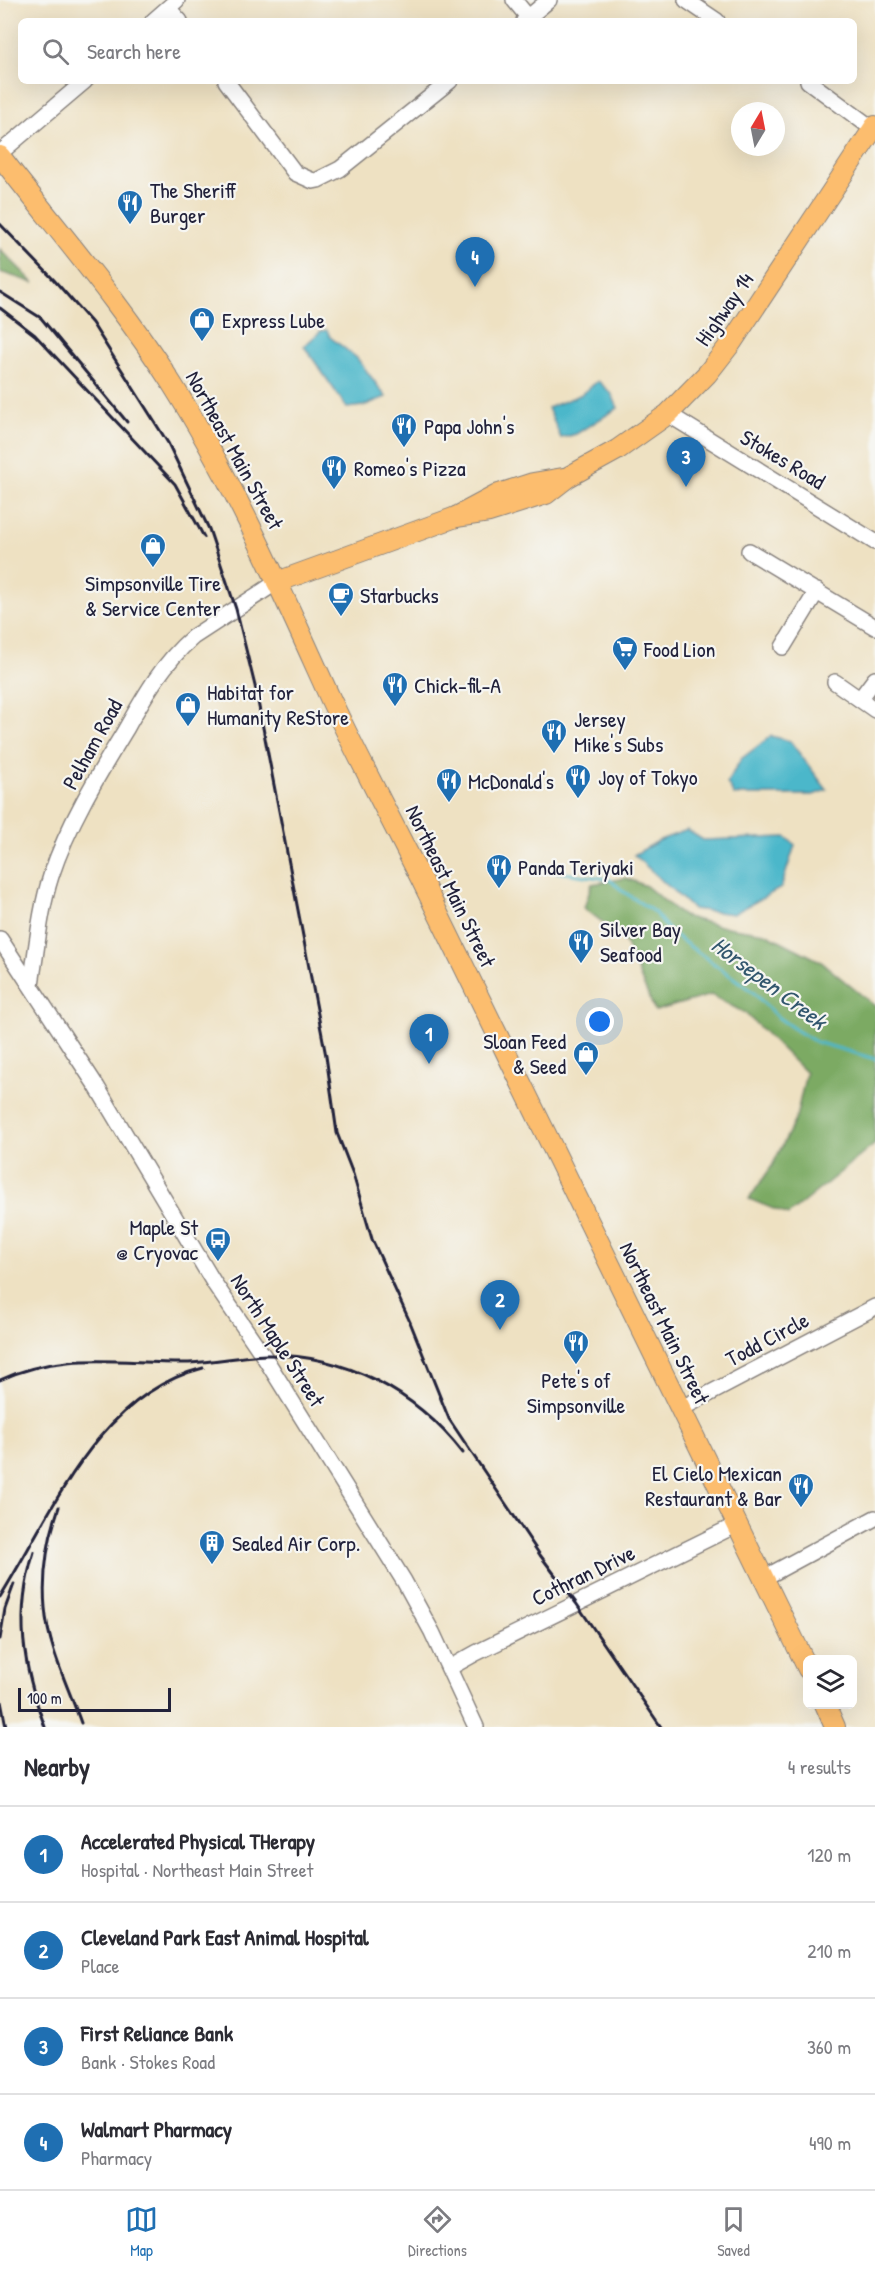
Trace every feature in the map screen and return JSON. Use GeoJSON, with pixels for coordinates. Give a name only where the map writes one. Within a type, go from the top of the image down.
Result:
{"type":"FeatureCollection","features":[{"type":"Feature","properties":{"kind":"main road","name":"Highway 14"},"geometry":{"type":"LineString","coordinates":[[277,582],[456,517],[489,512],[546,494],[568,477],[617,450],[668,414],[707,374],[732,342],[874,127]]}},
{"type":"Feature","properties":{"kind":"main road","name":"Northeast Main Street"},"geometry":{"type":"LineString","coordinates":[[0,154],[107,291],[171,382],[233,491],[338,714],[738,1524],[762,1579],[803,1661]]}},
{"type":"Feature","properties":{"kind":"main road"},"geometry":{"type":"LineString","coordinates":[[827,1709],[836,1727]]}},
{"type":"Feature","properties":{"kind":"street"},"geometry":{"type":"LineString","coordinates":[[514,0],[525,18]]}},
{"type":"Feature","properties":{"kind":"street"},"geometry":{"type":"LineString","coordinates":[[527,18],[549,0]]}},
{"type":"Feature","properties":{"kind":"street"},"geometry":{"type":"LineString","coordinates":[[686,0],[713,18]]}},
{"type":"Feature","properties":{"kind":"street"},"geometry":{"type":"LineString","coordinates":[[156,18],[172,4],[179,18]]}},
{"type":"Feature","properties":{"kind":"street"},"geometry":{"type":"LineString","coordinates":[[0,154],[82,84]]}},
{"type":"Feature","properties":{"kind":"street"},"geometry":{"type":"LineString","coordinates":[[228,84],[295,173],[313,181],[340,170],[446,84]]}},
{"type":"Feature","properties":{"kind":"street"},"geometry":{"type":"LineString","coordinates":[[811,84],[874,127]]}},
{"type":"Feature","properties":{"kind":"street","name":"Stokes Road"},"geometry":{"type":"LineString","coordinates":[[668,414],[875,542]]}},
{"type":"Feature","properties":{"kind":"street"},"geometry":{"type":"LineString","coordinates":[[748,550],[875,627]]}},
{"type":"Feature","properties":{"kind":"street","name":"Pelham Road"},"geometry":{"type":"LineString","coordinates":[[31,984],[46,893],[63,844],[143,698],[168,662],[185,644],[277,582]]}},
{"type":"Feature","properties":{"kind":"street"},"geometry":{"type":"LineString","coordinates":[[783,647],[817,591]]}},
{"type":"Feature","properties":{"kind":"street"},"geometry":{"type":"LineString","coordinates":[[860,699],[875,679]]}},
{"type":"Feature","properties":{"kind":"street"},"geometry":{"type":"LineString","coordinates":[[835,682],[875,710]]}},
{"type":"Feature","properties":{"kind":"street","name":"North Maple Street"},"geometry":{"type":"LineString","coordinates":[[0,939],[97,1087],[214,1283],[263,1355],[404,1581],[449,1668],[476,1727]]}},
{"type":"Feature","properties":{"kind":"street","name":"Todd Circle"},"geometry":{"type":"LineString","coordinates":[[681,1409],[875,1307]]}},
{"type":"Feature","properties":{"kind":"street"},"geometry":{"type":"LineString","coordinates":[[762,1579],[875,1518]]}},
{"type":"Feature","properties":{"kind":"street","name":"Cothran Drive"},"geometry":{"type":"LineString","coordinates":[[449,1668],[738,1524]]}},
{"type":"Feature","properties":{"kind":"green space"},"geometry":{"type":"Polygon","coordinates":[[[0,249],[34,283],[0,272],[0,249]]]}},
{"type":"Feature","properties":{"kind":"green space"},"geometry":{"type":"Polygon","coordinates":[[[626,878],[646,886],[683,916],[720,926],[765,933],[820,961],[875,1006],[875,1144],[788,1215],[749,1199],[772,1166],[796,1118],[806,1073],[745,1013],[711,995],[655,1011],[623,938],[584,908],[592,884],[626,878]]]}},
{"type":"Feature","properties":{"kind":"water"},"geometry":{"type":"Polygon","coordinates":[[[327,330],[330,337],[357,358],[386,397],[363,406],[347,408],[304,346],[321,331],[327,330]]]}},
{"type":"Feature","properties":{"kind":"water"},"geometry":{"type":"Polygon","coordinates":[[[598,381],[611,393],[618,408],[576,434],[561,438],[548,408],[580,395],[598,381]]]}},
{"type":"Feature","properties":{"kind":"water"},"geometry":{"type":"Polygon","coordinates":[[[771,736],[790,741],[827,790],[813,795],[734,795],[727,783],[741,759],[771,736]]]}},
{"type":"Feature","properties":{"kind":"water"},"geometry":{"type":"Polygon","coordinates":[[[687,830],[703,840],[786,837],[795,845],[781,888],[733,914],[693,909],[634,855],[660,840],[687,830]]]}},
{"type":"Feature","properties":{"kind":"waterway","name":"Horsepen Creek"},"geometry":{"type":"LineString","coordinates":[[557,872],[609,879],[654,912],[670,932],[753,992],[776,1016],[796,1030],[816,1042],[875,1059]]}},
{"type":"Feature","properties":{"kind":"railway"},"geometry":{"type":"LineString","coordinates":[[0,224],[92,323],[168,443],[209,529],[236,609],[255,686],[326,1056],[337,1133],[353,1174],[372,1239],[410,1322],[449,1419],[540,1555],[576,1603],[661,1727]]}},
{"type":"Feature","properties":{"kind":"railway"},"geometry":{"type":"LineString","coordinates":[[0,292],[41,318],[127,422]]}},
{"type":"Feature","properties":{"kind":"railway"},"geometry":{"type":"LineString","coordinates":[[0,308],[35,335],[175,484],[204,537]]}},
{"type":"Feature","properties":{"kind":"railway"},"geometry":{"type":"LineString","coordinates":[[0,1380],[24,1371],[71,1362],[189,1363],[266,1355],[295,1356],[323,1361],[376,1380],[423,1411],[463,1453]]}},
{"type":"Feature","properties":{"kind":"railway"},"geometry":{"type":"LineString","coordinates":[[0,1597],[60,1494],[106,1430],[134,1403],[166,1382],[203,1368]]}},
{"type":"Feature","properties":{"kind":"railway"},"geometry":{"type":"LineString","coordinates":[[59,1507],[47,1557],[44,1582],[45,1608],[54,1652],[81,1723]]}},
{"type":"Feature","properties":{"kind":"railway"},"geometry":{"type":"LineString","coordinates":[[34,1552],[24,1597],[24,1640],[31,1683],[45,1727]]}},
{"type":"Feature","properties":{"kind":"railway"},"geometry":{"type":"LineString","coordinates":[[0,1639],[5,1609],[14,1584]]}},
{"type":"Feature","properties":{"kind":"railway"},"geometry":{"type":"LineString","coordinates":[[0,1696],[6,1727]]}},
{"type":"Feature","properties":{"kind":"place","name":"The Sheriff Burger"},"geometry":{"type":"Point","coordinates":[130,226]}},
{"type":"Feature","properties":{"kind":"place","name":"Walmart Pharmacy"},"geometry":{"type":"Point","coordinates":[475,287]}},
{"type":"Feature","properties":{"kind":"place","name":"Express Lube"},"geometry":{"type":"Point","coordinates":[202,343]}},
{"type":"Feature","properties":{"kind":"place","name":"Papa John's"},"geometry":{"type":"Point","coordinates":[404,449]}},
{"type":"Feature","properties":{"kind":"place","name":"First Reliance Bank"},"geometry":{"type":"Point","coordinates":[686,487]}},
{"type":"Feature","properties":{"kind":"place","name":"Romeo's Pizza"},"geometry":{"type":"Point","coordinates":[334,491]}},
{"type":"Feature","properties":{"kind":"place","name":"Simpsonville Tire & Service Center"},"geometry":{"type":"Point","coordinates":[153,569]}},
{"type":"Feature","properties":{"kind":"place","name":"Starbucks"},"geometry":{"type":"Point","coordinates":[341,618]}},
{"type":"Feature","properties":{"kind":"place","name":"Food Lion"},"geometry":{"type":"Point","coordinates":[625,672]}},
{"type":"Feature","properties":{"kind":"place","name":"Chick-fil-A"},"geometry":{"type":"Point","coordinates":[395,708]}},
{"type":"Feature","properties":{"kind":"place","name":"Habitat for Humanity ReStore"},"geometry":{"type":"Point","coordinates":[188,728]}},
{"type":"Feature","properties":{"kind":"place","name":"Jersey Mike's Subs"},"geometry":{"type":"Point","coordinates":[554,755]}},
{"type":"Feature","properties":{"kind":"place","name":"Joy of Tokyo"},"geometry":{"type":"Point","coordinates":[578,800]}},
{"type":"Feature","properties":{"kind":"place","name":"McDonald's"},"geometry":{"type":"Point","coordinates":[449,804]}},
{"type":"Feature","properties":{"kind":"place","name":"Panda Teriyaki"},"geometry":{"type":"Point","coordinates":[499,890]}},
{"type":"Feature","properties":{"kind":"place","name":"Silver Bay Seafood"},"geometry":{"type":"Point","coordinates":[581,965]}},
{"type":"Feature","properties":{"kind":"place","name":"Accelerated Physical THerapy"},"geometry":{"type":"Point","coordinates":[429,1064]}},
{"type":"Feature","properties":{"kind":"place","name":"Sloan Feed & Seed"},"geometry":{"type":"Point","coordinates":[586,1077]}},
{"type":"Feature","properties":{"kind":"place","name":"Maple St @ Cryovac"},"geometry":{"type":"Point","coordinates":[218,1263]}},
{"type":"Feature","properties":{"kind":"place","name":"Cleveland Park East Animal Hospital"},"geometry":{"type":"Point","coordinates":[500,1330]}},
{"type":"Feature","properties":{"kind":"place","name":"Pete's of Simpsonville"},"geometry":{"type":"Point","coordinates":[576,1366]}},
{"type":"Feature","properties":{"kind":"place","name":"El Cielo Mexican Restaurant & Bar"},"geometry":{"type":"Point","coordinates":[801,1509]}},
{"type":"Feature","properties":{"kind":"place","name":"Sealed Air Corp."},"geometry":{"type":"Point","coordinates":[212,1566]}}]}
